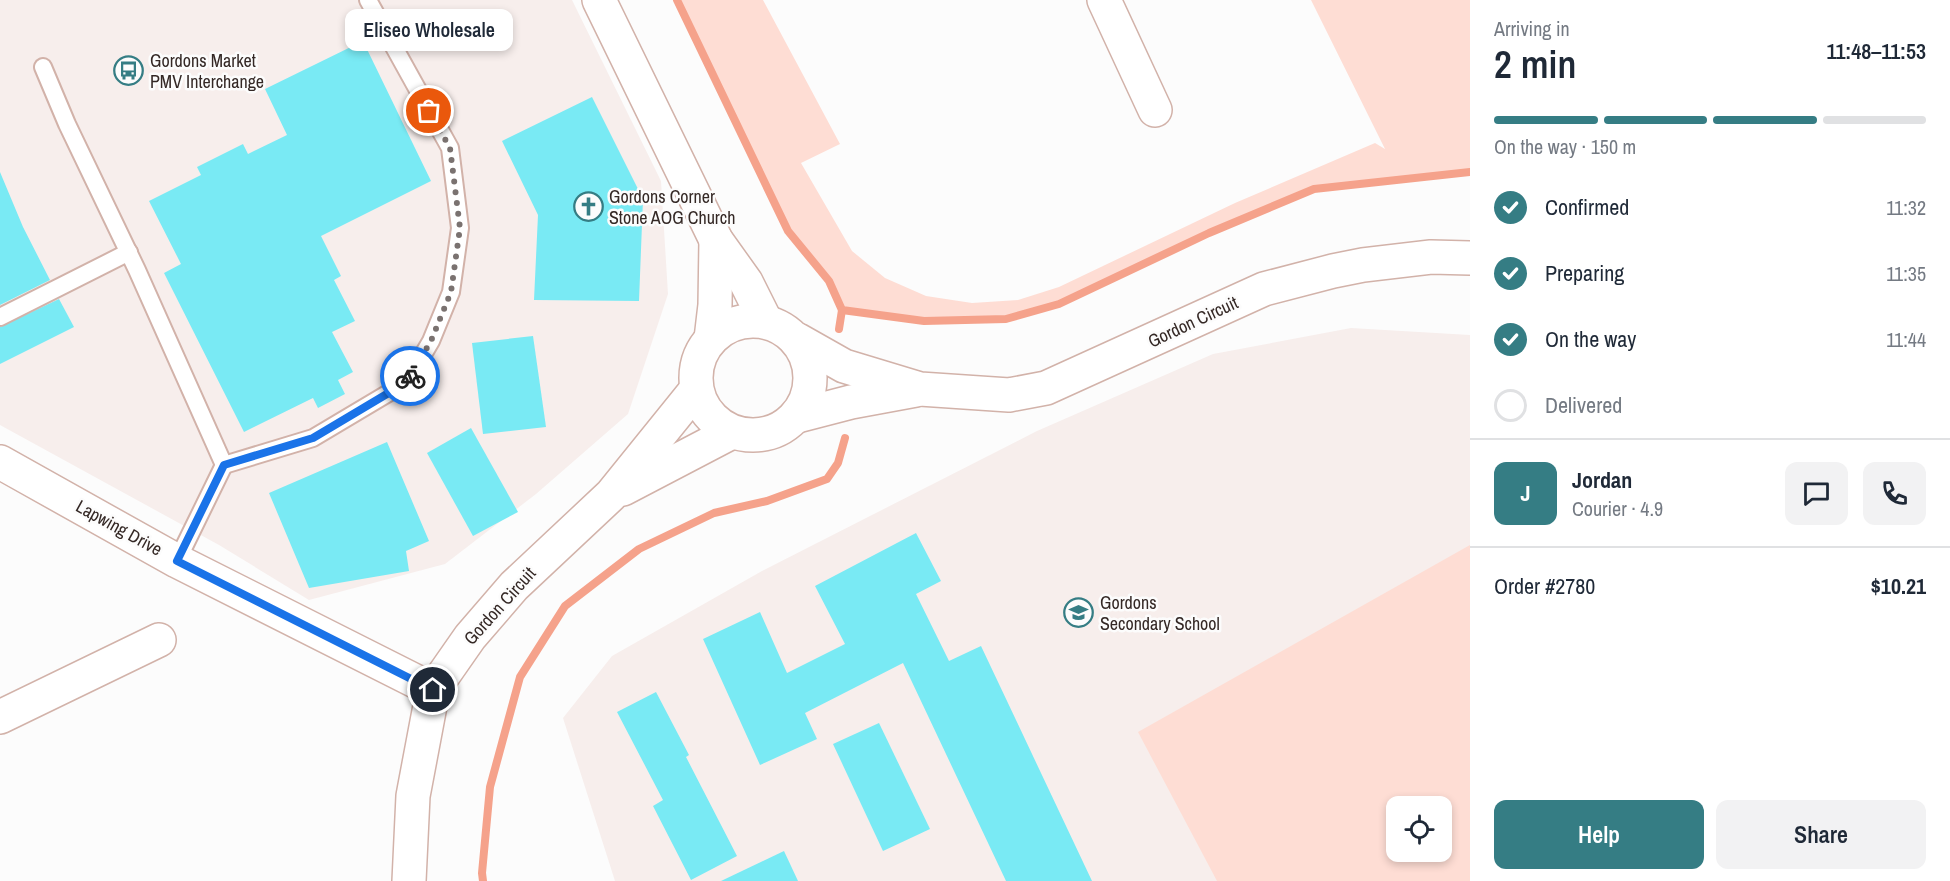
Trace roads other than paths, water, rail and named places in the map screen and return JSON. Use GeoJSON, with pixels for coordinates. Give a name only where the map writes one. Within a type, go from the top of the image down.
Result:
{"type":"FeatureCollection","features":[{"type":"Feature","properties":{"kind":"main road"},"geometry":{"type":"LineString","coordinates":[[599,0],[716,240],[746,282],[765,320]]}},
{"type":"Feature","properties":{"kind":"main road"},"geometry":{"type":"LineString","coordinates":[[1104,0],[1155,110]]}},
{"type":"Feature","properties":{"kind":"main road"},"geometry":{"type":"LineString","coordinates":[[711,339],[715,305],[716,240]]}},
{"type":"Feature","properties":{"kind":"main road","name":"Gordon Circuit"},"geometry":{"type":"LineString","coordinates":[[798,340],[844,366],[920,389],[1009,395],[1046,388],[1264,289],[1363,265],[1431,257],[1470,258]]}},
{"type":"Feature","properties":{"kind":"main road"},"geometry":{"type":"LineString","coordinates":[[765,320],[798,340],[811,376],[809,390],[797,416],[783,428],[767,434],[749,436],[732,432],[721,426],[711,417],[695,391],[702,351],[711,339],[730,325],[765,320]]}},
{"type":"Feature","properties":{"kind":"main road","name":"Gordon Circuit"},"geometry":{"type":"LineString","coordinates":[[797,416],[851,402],[920,389]]}},
{"type":"Feature","properties":{"kind":"main road","name":"Gordon Circuit"},"geometry":{"type":"LineString","coordinates":[[409,881],[413,796],[433,690],[471,637],[514,586],[611,495],[695,391]]}},
{"type":"Feature","properties":{"kind":"main road","name":"Gordon Circuit"},"geometry":{"type":"LineString","coordinates":[[611,495],[732,432]]}},
{"type":"Feature","properties":{"kind":"main road","name":"Lapwing Drive"},"geometry":{"type":"LineString","coordinates":[[0,462],[177,561],[433,690]]}},
{"type":"Feature","properties":{"kind":"main road"},"geometry":{"type":"LineString","coordinates":[[0,717],[159,640]]}},
{"type":"Feature","properties":{"kind":"lane"},"geometry":{"type":"LineString","coordinates":[[177,561],[224,465],[313,438],[407,382],[431,341],[451,292],[460,228],[450,148],[368,0]]}},
{"type":"Feature","properties":{"kind":"lane"},"geometry":{"type":"LineString","coordinates":[[43,67],[224,465]]}},
{"type":"Feature","properties":{"kind":"lane"},"geometry":{"type":"LineString","coordinates":[[0,317],[129,252]]}},
{"type":"Feature","properties":{"kind":"waterway"},"geometry":{"type":"LineString","coordinates":[[677,0],[788,231],[829,281],[842,310],[924,321],[1006,319],[1059,304],[1209,233],[1314,189],[1470,172]]}},
{"type":"Feature","properties":{"kind":"waterway"},"geometry":{"type":"LineString","coordinates":[[839,329],[842,310]]}},
{"type":"Feature","properties":{"kind":"waterway"},"geometry":{"type":"LineString","coordinates":[[483,881],[490,787],[520,677],[565,606],[639,549],[714,513],[767,501],[827,479],[838,463],[845,438]]}},
{"type":"Feature","properties":{"kind":"place","name":"Gordons Market PMV Interchange"},"geometry":{"type":"Point","coordinates":[129,71]}},
{"type":"Feature","properties":{"kind":"place","name":"Eliseo Wholesale"},"geometry":{"type":"Point","coordinates":[429,111]}},
{"type":"Feature","properties":{"kind":"place","name":"Gordons Corner Stone AOG Church"},"geometry":{"type":"Point","coordinates":[588,207]}},
{"type":"Feature","properties":{"kind":"place","name":"Gordons Secondary School"},"geometry":{"type":"Point","coordinates":[1079,613]}}]}
